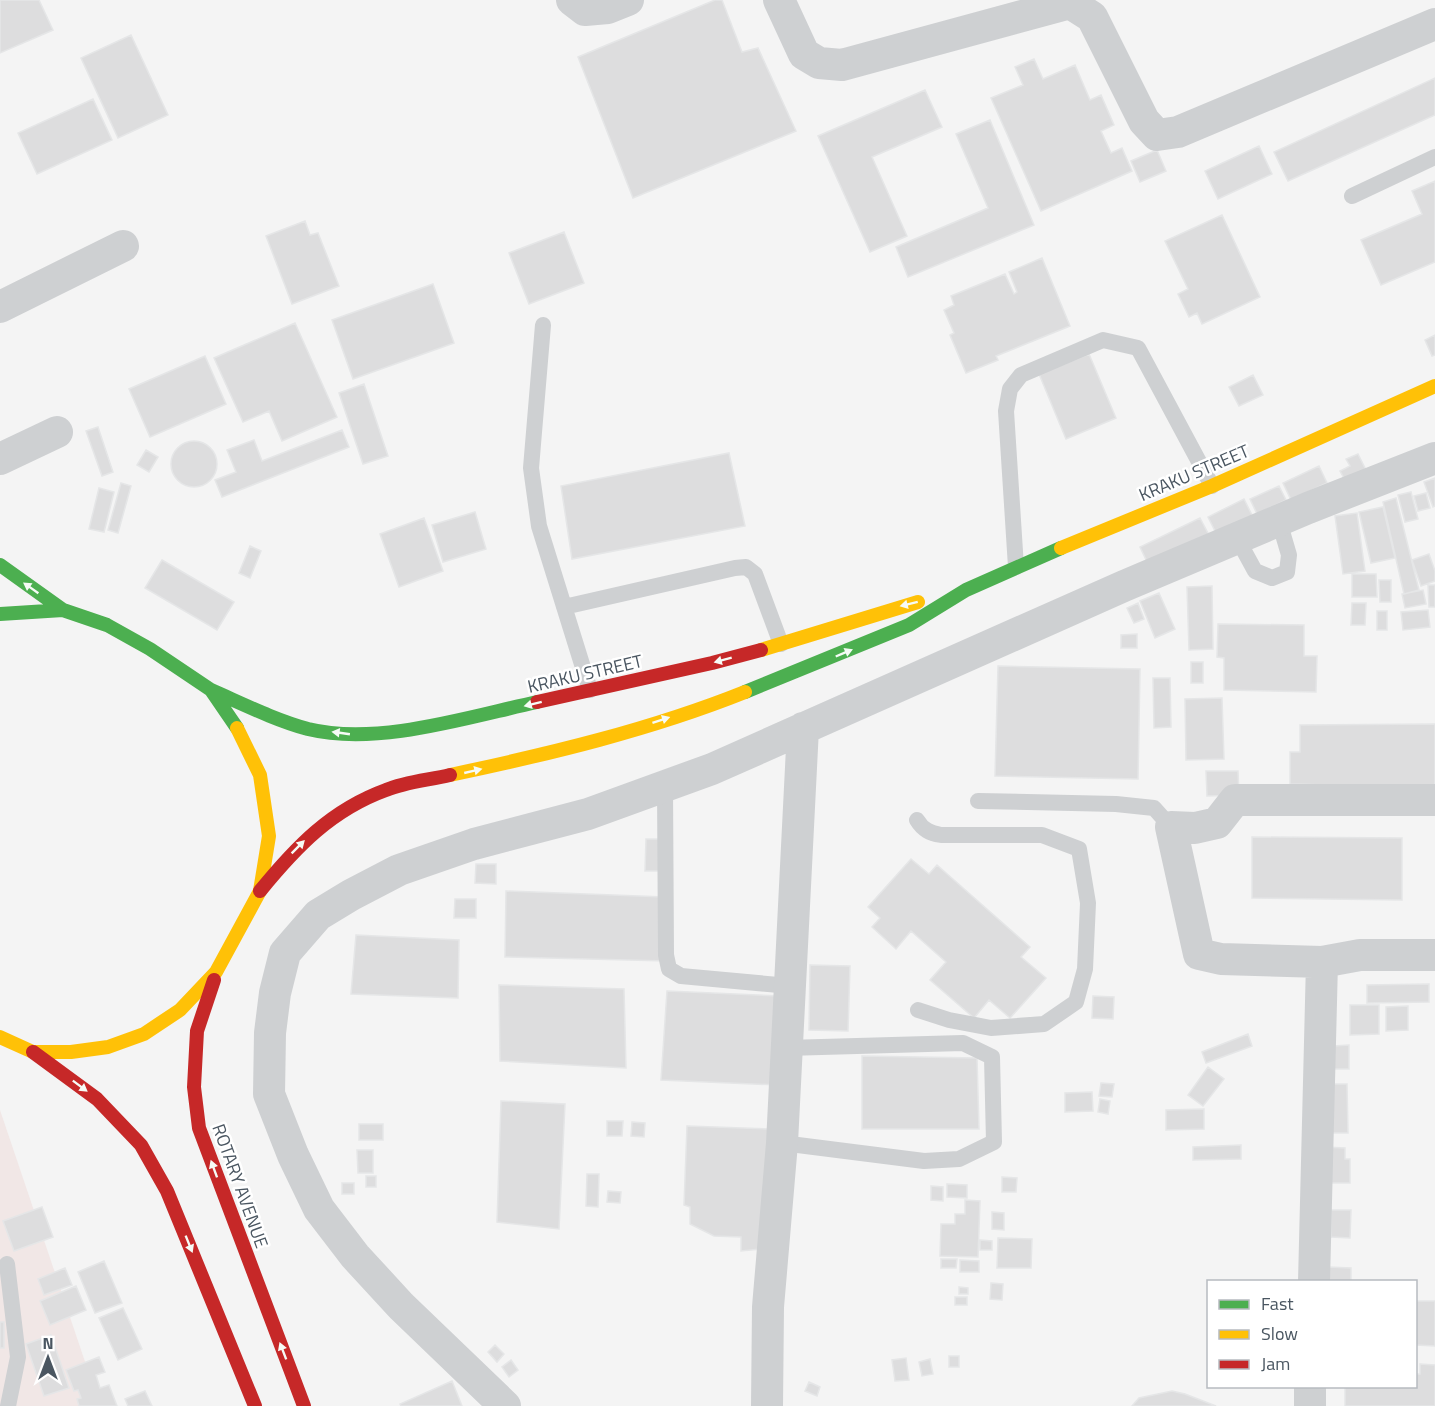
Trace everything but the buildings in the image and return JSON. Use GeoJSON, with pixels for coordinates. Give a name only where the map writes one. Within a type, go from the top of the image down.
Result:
{"type":"FeatureCollection","features":[{"type":"Feature","properties":{"kind":"main road","name":"KRAKU STREET"},"geometry":{"type":"LineString","coordinates":[[260,891],[285,860],[314,831],[348,807],[387,789],[520,760],[621,734],[726,700],[909,625],[966,590],[1016,567],[1212,486],[1435,386]]}},
{"type":"Feature","properties":{"kind":"main road"},"geometry":{"type":"LineString","coordinates":[[0,565],[63,610],[107,626],[150,649],[211,690],[241,733],[260,775],[269,836],[260,891],[216,972],[180,1010],[144,1035],[108,1047],[71,1053],[33,1052]]}},
{"type":"Feature","properties":{"kind":"main road","name":"KRAKU STREET"},"geometry":{"type":"LineString","coordinates":[[211,690],[262,713],[309,729],[351,735],[416,729],[712,663],[781,644],[900,606],[966,590]]}},
{"type":"Feature","properties":{"kind":"main road"},"geometry":{"type":"LineString","coordinates":[[0,614],[63,610]]}},
{"type":"Feature","properties":{"kind":"main road","name":"ROTARY AVENUE"},"geometry":{"type":"LineString","coordinates":[[216,972],[197,1031],[194,1087],[199,1128],[304,1406]]}},
{"type":"Feature","properties":{"kind":"main road"},"geometry":{"type":"LineString","coordinates":[[0,1037],[33,1052],[97,1099],[141,1145],[167,1191],[255,1406]]}},
{"type":"Feature","properties":{"kind":"street"},"geometry":{"type":"LineString","coordinates":[[572,0],[585,10],[608,8],[628,0]]}},
{"type":"Feature","properties":{"kind":"street"},"geometry":{"type":"LineString","coordinates":[[779,0],[804,54],[819,63],[842,65],[1070,3],[1092,17],[1144,122],[1157,135],[1178,132],[1435,24]]}},
{"type":"Feature","properties":{"kind":"street"},"geometry":{"type":"LineString","coordinates":[[0,307],[123,246]]}},
{"type":"Feature","properties":{"kind":"street"},"geometry":{"type":"LineString","coordinates":[[0,459],[57,432]]}},
{"type":"Feature","properties":{"kind":"street"},"geometry":{"type":"LineString","coordinates":[[504,1406],[430,1336],[355,1256],[320,1209],[293,1155],[269,1094],[270,1033],[275,993],[285,953],[318,915],[399,870],[474,844],[588,814],[665,787],[1237,538],[1435,458]]}},
{"type":"Feature","properties":{"kind":"street"},"geometry":{"type":"LineString","coordinates":[[767,1406],[768,1307],[782,1143],[803,728]]}},
{"type":"Feature","properties":{"kind":"street"},"geometry":{"type":"LineString","coordinates":[[1435,800],[1234,800],[1217,824],[1195,828],[1172,827],[1199,954],[1221,959],[1322,962],[1360,955],[1435,955]]}},
{"type":"Feature","properties":{"kind":"street"},"geometry":{"type":"LineString","coordinates":[[1314,1280],[1322,962]]}},
{"type":"Feature","properties":{"kind":"street"},"geometry":{"type":"LineString","coordinates":[[1310,1406],[1311,1388]]}},
{"type":"Feature","properties":{"kind":"lane"},"geometry":{"type":"LineString","coordinates":[[1352,196],[1435,157]]}},
{"type":"Feature","properties":{"kind":"lane"},"geometry":{"type":"LineString","coordinates":[[543,325],[531,468],[539,526],[590,690]]}},
{"type":"Feature","properties":{"kind":"lane"},"geometry":{"type":"LineString","coordinates":[[1016,567],[1006,411],[1010,389],[1021,375],[1103,340],[1138,348],[1212,486]]}},
{"type":"Feature","properties":{"kind":"lane"},"geometry":{"type":"LineString","coordinates":[[1237,538],[1255,571],[1272,578],[1287,572],[1289,555],[1279,521]]}},
{"type":"Feature","properties":{"kind":"lane"},"geometry":{"type":"LineString","coordinates":[[564,607],[746,567],[755,574],[781,644]]}},
{"type":"Feature","properties":{"kind":"lane"},"geometry":{"type":"LineString","coordinates":[[665,787],[666,955],[669,969],[681,976],[790,986]]}},
{"type":"Feature","properties":{"kind":"lane"},"geometry":{"type":"LineString","coordinates":[[978,801],[1116,804],[1154,808],[1172,827]]}},
{"type":"Feature","properties":{"kind":"lane"},"geometry":{"type":"LineString","coordinates":[[917,820],[920,826],[929,833],[1042,835],[1079,849],[1088,903],[1085,969],[1076,1002],[1044,1024],[991,1028],[949,1020],[918,1010]]}},
{"type":"Feature","properties":{"kind":"lane"},"geometry":{"type":"LineString","coordinates":[[782,1143],[924,1161],[959,1159],[994,1143],[993,1057],[963,1043],[786,1048]]}},
{"type":"Feature","properties":{"kind":"lane"},"geometry":{"type":"LineString","coordinates":[[7,1264],[18,1357],[8,1406]]}},
{"type":"Feature","properties":{"kind":"shaded area"},"geometry":{"type":"Polygon","coordinates":[[[0,1110],[100,1406],[0,1406],[0,1110]]]}},
{"type":"Feature","properties":{"kind":"traffic: fast"},"geometry":{"type":"LineString","coordinates":[[745,692],[909,625],[966,590],[1061,548]]}},
{"type":"Feature","properties":{"kind":"traffic: fast"},"geometry":{"type":"LineString","coordinates":[[0,565],[63,610]]}},
{"type":"Feature","properties":{"kind":"traffic: fast"},"geometry":{"type":"LineString","coordinates":[[0,614],[63,610],[107,625],[150,649],[211,690],[237,728]]}},
{"type":"Feature","properties":{"kind":"traffic: fast"},"geometry":{"type":"LineString","coordinates":[[211,690],[283,721],[308,729],[335,733],[364,734],[423,728],[537,702]]}},
{"type":"Feature","properties":{"kind":"traffic: slow"},"geometry":{"type":"LineString","coordinates":[[1061,548],[1212,486],[1435,386]]}},
{"type":"Feature","properties":{"kind":"traffic: slow"},"geometry":{"type":"LineString","coordinates":[[761,650],[918,602]]}},
{"type":"Feature","properties":{"kind":"traffic: slow"},"geometry":{"type":"LineString","coordinates":[[450,775],[599,740],[673,718],[745,692]]}},
{"type":"Feature","properties":{"kind":"traffic: slow"},"geometry":{"type":"LineString","coordinates":[[0,1037],[33,1052],[71,1052],[108,1047],[144,1034],[180,1010],[216,972],[260,891],[269,836],[260,775],[237,728]]}},
{"type":"Feature","properties":{"kind":"traffic: jam"},"geometry":{"type":"LineString","coordinates":[[537,702],[761,650]]}},
{"type":"Feature","properties":{"kind":"traffic: jam"},"geometry":{"type":"LineString","coordinates":[[260,891],[301,845],[331,819],[348,808],[393,787],[450,775]]}},
{"type":"Feature","properties":{"kind":"traffic: jam"},"geometry":{"type":"LineString","coordinates":[[214,980],[197,1031],[194,1087],[199,1128],[304,1406]]}},
{"type":"Feature","properties":{"kind":"traffic: jam"},"geometry":{"type":"LineString","coordinates":[[33,1052],[97,1099],[141,1145],[167,1191],[255,1406]]}}]}
